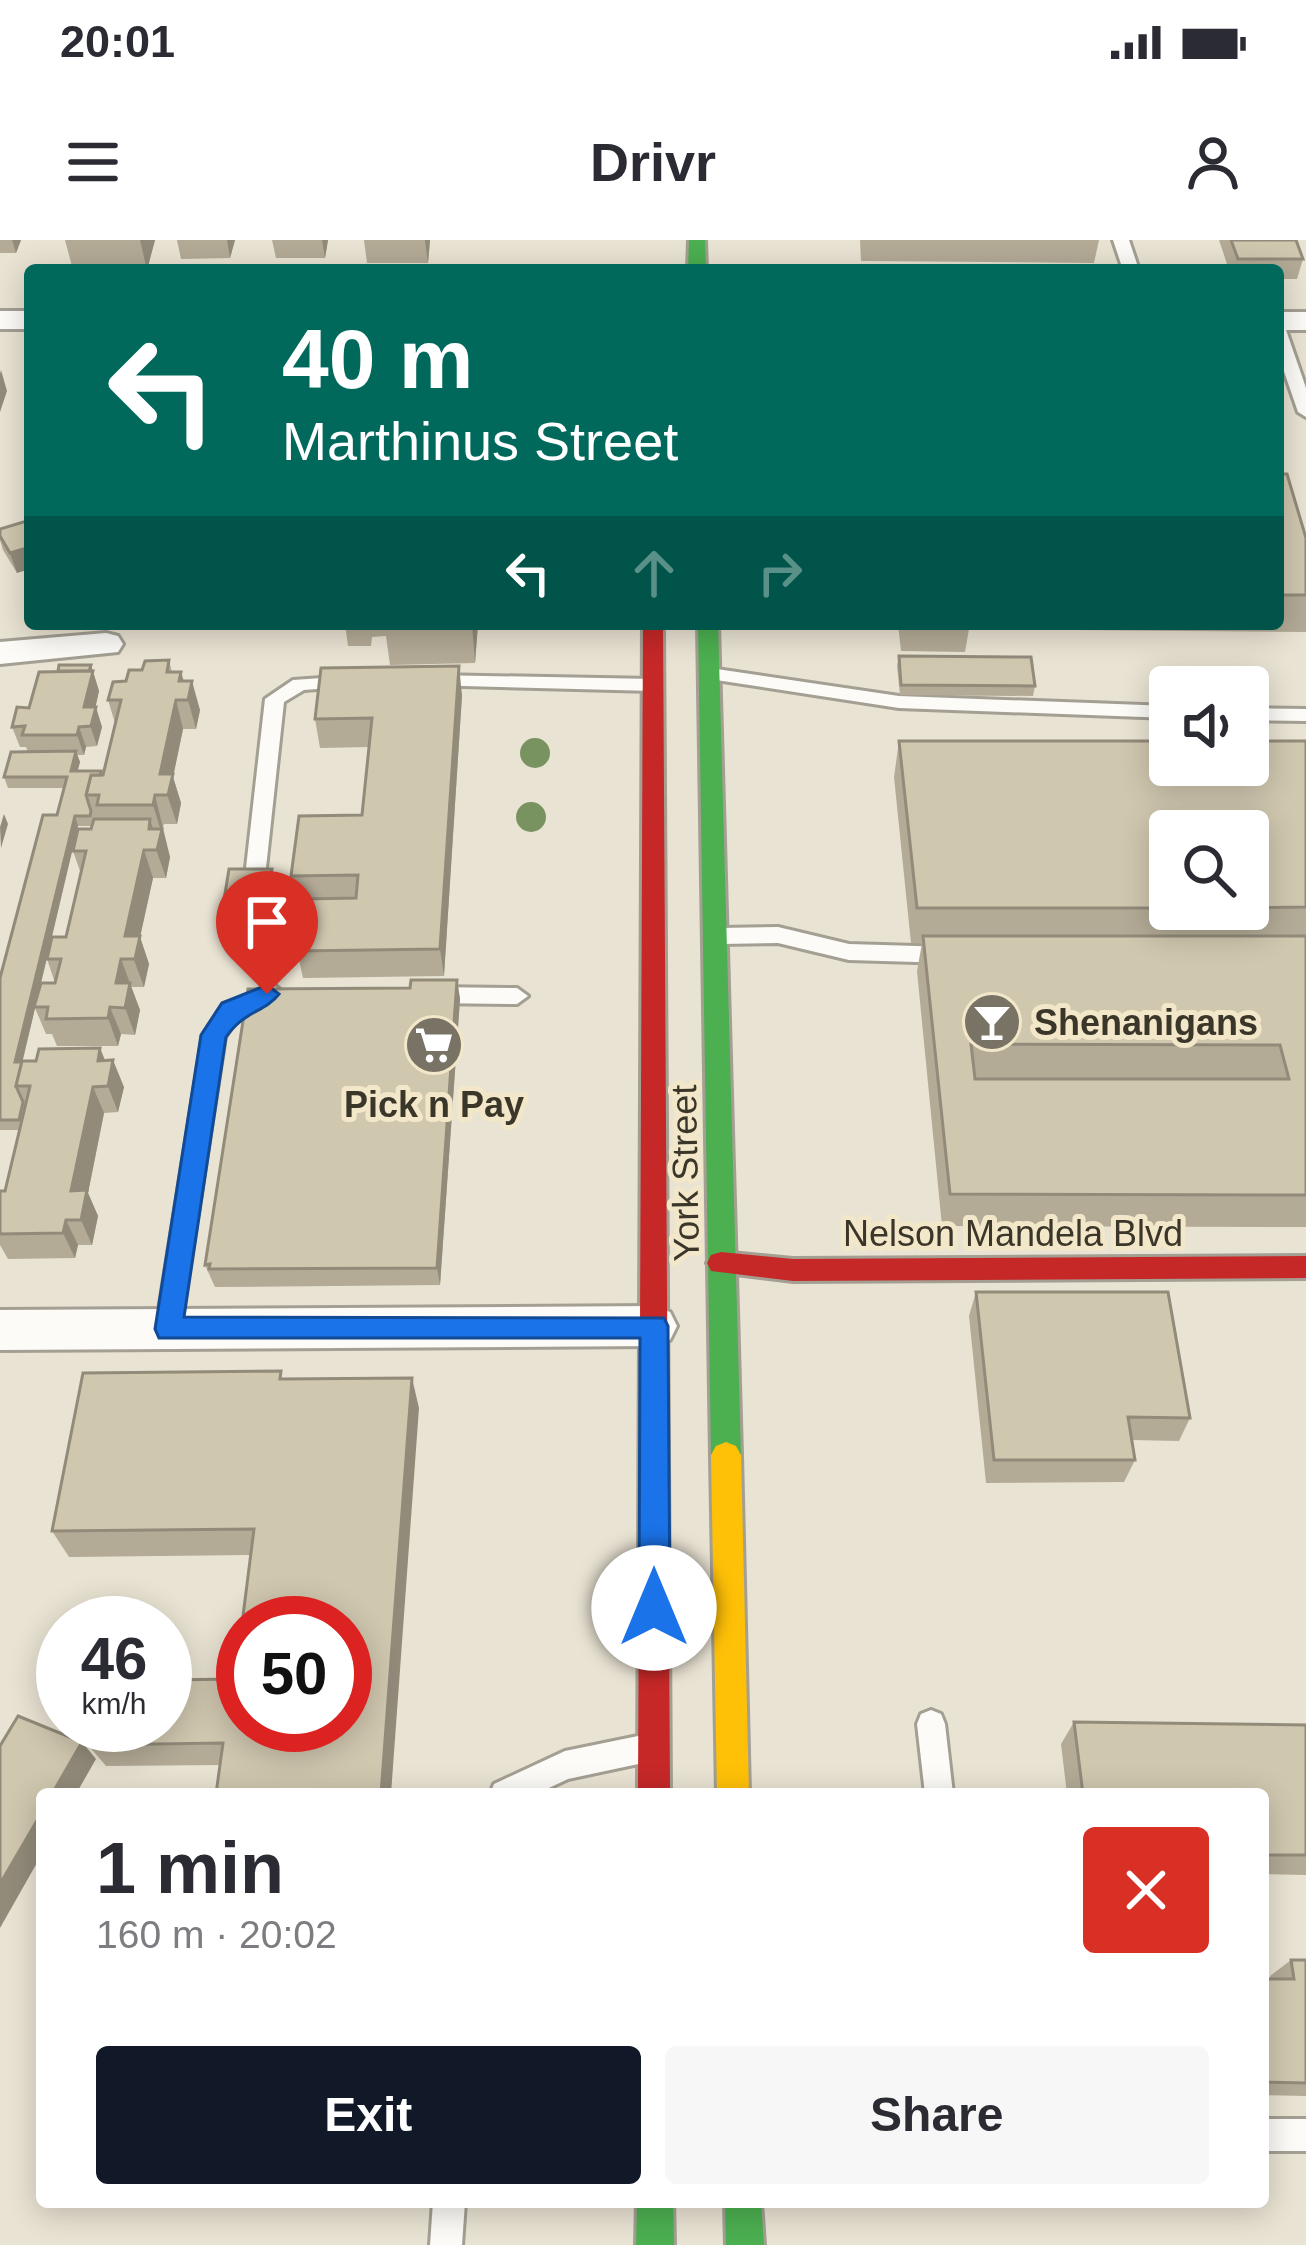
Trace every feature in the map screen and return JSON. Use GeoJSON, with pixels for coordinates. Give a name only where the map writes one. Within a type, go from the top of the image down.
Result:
{"type":"FeatureCollection","features":[{"type":"Feature","properties":{"kind":"main road","name":"York Street"},"geometry":{"type":"LineString","coordinates":[[653,630],[678,1304],[655,1788]]}},
{"type":"Feature","properties":{"kind":"main road","name":"York Street"},"geometry":{"type":"LineString","coordinates":[[708,630],[720,936],[721,1263],[733,1788]]}},
{"type":"Feature","properties":{"kind":"main road"},"geometry":{"type":"LineString","coordinates":[[678,1304],[721,1263]]}},
{"type":"Feature","properties":{"kind":"main road","name":"Nelson Mandela Blvd"},"geometry":{"type":"LineString","coordinates":[[721,1263],[793,1270],[1306,1267]]}},
{"type":"Feature","properties":{"kind":"main road"},"geometry":{"type":"LineString","coordinates":[[655,2208],[655,2245]]}},
{"type":"Feature","properties":{"kind":"main road"},"geometry":{"type":"LineString","coordinates":[[743,2208],[745,2245]]}},
{"type":"Feature","properties":{"kind":"street"},"geometry":{"type":"LineString","coordinates":[[0,653],[106,644]]}},
{"type":"Feature","properties":{"kind":"street"},"geometry":{"type":"LineString","coordinates":[[0,1330],[169,1329],[678,1304]]}},
{"type":"Feature","properties":{"kind":"lane"},"geometry":{"type":"LineString","coordinates":[[1284,348],[1306,412]]}},
{"type":"Feature","properties":{"kind":"lane"},"geometry":{"type":"LineString","coordinates":[[710,674],[899,702],[1149,711]]}},
{"type":"Feature","properties":{"kind":"lane"},"geometry":{"type":"LineString","coordinates":[[404,681],[653,686]]}},
{"type":"Feature","properties":{"kind":"lane"},"geometry":{"type":"LineString","coordinates":[[256,868],[275,699],[300,684],[365,682]]}},
{"type":"Feature","properties":{"kind":"lane"},"geometry":{"type":"LineString","coordinates":[[1269,714],[1306,715]]}},
{"type":"Feature","properties":{"kind":"lane"},"geometry":{"type":"LineString","coordinates":[[720,936],[778,935],[849,952],[970,956]]}},
{"type":"Feature","properties":{"kind":"lane"},"geometry":{"type":"LineString","coordinates":[[169,1329],[214,1035],[231,1010],[251,999],[306,994]]}},
{"type":"Feature","properties":{"kind":"lane"},"geometry":{"type":"LineString","coordinates":[[400,995],[517,996]]}},
{"type":"Feature","properties":{"kind":"lane"},"geometry":{"type":"LineString","coordinates":[[931,1724],[938,1788]]}},
{"type":"Feature","properties":{"kind":"lane"},"geometry":{"type":"LineString","coordinates":[[517,1788],[565,1765],[654,1747]]}},
{"type":"Feature","properties":{"kind":"lane"},"geometry":{"type":"LineString","coordinates":[[1269,2134],[1306,2135]]}},
{"type":"Feature","properties":{"kind":"lane"},"geometry":{"type":"LineString","coordinates":[[446,2245],[448,2208]]}},
{"type":"Feature","properties":{"kind":"building"},"geometry":{"type":"Polygon","coordinates":[[[1231,240],[1296,240],[1303,259],[1238,259],[1231,240]]]}},
{"type":"Feature","properties":{"kind":"building"},"geometry":{"type":"Polygon","coordinates":[[[1284,474],[1306,538],[1306,595],[1284,595],[1284,474]]]}},
{"type":"Feature","properties":{"kind":"building"},"geometry":{"type":"Polygon","coordinates":[[[24,522],[24,549],[10,553],[0,529],[24,522]]]}},
{"type":"Feature","properties":{"kind":"building"},"geometry":{"type":"Polygon","coordinates":[[[899,656],[1031,657],[1035,686],[901,685],[899,656]]]}},
{"type":"Feature","properties":{"kind":"building"},"geometry":{"type":"Polygon","coordinates":[[[169,660],[167,672],[181,672],[179,681],[192,681],[188,700],[176,700],[160,774],[173,774],[168,795],[155,795],[153,805],[97,805],[99,795],[86,795],[91,775],[103,775],[121,700],[108,700],[113,682],[126,681],[129,670],[142,670],[145,661],[169,660]]]}},
{"type":"Feature","properties":{"kind":"building"},"geometry":{"type":"Polygon","coordinates":[[[59,665],[91,665],[89,671],[58,671],[59,665]]]}},
{"type":"Feature","properties":{"kind":"building"},"geometry":{"type":"Polygon","coordinates":[[[459,666],[440,949],[297,951],[303,899],[356,898],[358,875],[291,876],[299,816],[362,815],[372,718],[315,719],[321,668],[459,666]]]}},
{"type":"Feature","properties":{"kind":"building"},"geometry":{"type":"Polygon","coordinates":[[[93,671],[84,707],[96,707],[91,726],[79,727],[77,735],[22,735],[25,726],[12,727],[17,707],[29,708],[39,672],[93,671]]]}},
{"type":"Feature","properties":{"kind":"building"},"geometry":{"type":"Polygon","coordinates":[[[899,741],[1149,741],[1149,786],[1269,786],[1269,741],[1306,741],[1306,907],[1269,908],[1269,810],[1149,810],[1149,908],[917,908],[899,741]]]}},
{"type":"Feature","properties":{"kind":"building"},"geometry":{"type":"Polygon","coordinates":[[[76,751],[71,771],[101,771],[91,775],[86,795],[90,816],[75,816],[15,1062],[22,1062],[16,1086],[23,1102],[19,1120],[0,1120],[0,978],[43,815],[57,815],[67,777],[4,777],[11,752],[76,751]]]}},
{"type":"Feature","properties":{"kind":"building"},"geometry":{"type":"Polygon","coordinates":[[[94,819],[150,819],[149,829],[162,829],[157,850],[144,850],[125,936],[140,936],[135,959],[121,959],[116,983],[130,983],[125,1008],[110,1007],[108,1018],[46,1019],[48,1007],[34,1007],[41,983],[55,983],[61,959],[47,959],[52,937],[66,937],[86,851],[73,851],[78,829],[91,829],[94,819]]]}},
{"type":"Feature","properties":{"kind":"building"},"geometry":{"type":"Polygon","coordinates":[[[229,869],[272,869],[266,905],[223,906],[229,869]]]}},
{"type":"Feature","properties":{"kind":"building"},"geometry":{"type":"Polygon","coordinates":[[[923,936],[1306,936],[1306,1195],[950,1194],[923,936]],[[971,1044],[975,1079],[1289,1079],[1280,1045],[971,1044]]]}},
{"type":"Feature","properties":{"kind":"building"},"geometry":{"type":"Polygon","coordinates":[[[411,980],[457,980],[437,1268],[209,1269],[210,1264],[205,1265],[248,989],[410,988],[411,980]]]}},
{"type":"Feature","properties":{"kind":"building"},"geometry":{"type":"Polygon","coordinates":[[[100,1048],[98,1061],[113,1060],[108,1086],[93,1087],[71,1191],[87,1190],[81,1220],[66,1220],[63,1233],[0,1234],[0,1191],[5,1191],[30,1086],[16,1086],[22,1061],[36,1061],[39,1049],[100,1048]]]}},
{"type":"Feature","properties":{"kind":"building"},"geometry":{"type":"Polygon","coordinates":[[[976,1292],[1168,1292],[1190,1418],[1128,1417],[1135,1460],[994,1460],[976,1292]]]}},
{"type":"Feature","properties":{"kind":"building"},"geometry":{"type":"Polygon","coordinates":[[[281,1371],[280,1379],[412,1378],[381,1788],[217,1788],[222,1752],[372,1752],[372,1596],[246,1596],[254,1529],[52,1531],[83,1373],[281,1371]]]}},
{"type":"Feature","properties":{"kind":"building"},"geometry":{"type":"Polygon","coordinates":[[[216,1679],[216,1743],[192,1743],[192,1680],[216,1679]]]}},
{"type":"Feature","properties":{"kind":"building"},"geometry":{"type":"Polygon","coordinates":[[[18,1716],[36,1723],[36,1752],[76,1752],[55,1788],[36,1788],[36,1822],[0,1884],[0,1746],[18,1716]]]}},
{"type":"Feature","properties":{"kind":"building"},"geometry":{"type":"Polygon","coordinates":[[[1074,1722],[1306,1725],[1306,1855],[1269,1855],[1269,1788],[1082,1788],[1074,1722]]]}},
{"type":"Feature","properties":{"kind":"building"},"geometry":{"type":"Polygon","coordinates":[[[1291,1960],[1306,1960],[1306,2083],[1269,2082],[1269,1979],[1294,1979],[1291,1960]]]}},
{"type":"Feature","properties":{"kind":"traffic: fast"},"geometry":{"type":"LineString","coordinates":[[697,240],[697,264]]}},
{"type":"Feature","properties":{"kind":"traffic: fast"},"geometry":{"type":"LineString","coordinates":[[708,630],[726,1455]]}},
{"type":"Feature","properties":{"kind":"traffic: fast"},"geometry":{"type":"LineString","coordinates":[[655,2208],[655,2245]]}},
{"type":"Feature","properties":{"kind":"traffic: fast"},"geometry":{"type":"LineString","coordinates":[[743,2208],[745,2245]]}},
{"type":"Feature","properties":{"kind":"traffic: slow"},"geometry":{"type":"LineString","coordinates":[[726,1455],[733,1788]]}},
{"type":"Feature","properties":{"kind":"traffic: jam"},"geometry":{"type":"LineString","coordinates":[[653,630],[654,1788]]}},
{"type":"Feature","properties":{"kind":"traffic: jam"},"geometry":{"type":"LineString","coordinates":[[721,1263],[793,1270],[1306,1267]]}},
{"type":"Feature","properties":{"kind":"place","name":"Shenanigans"},"geometry":{"type":"Point","coordinates":[992,1022]}},
{"type":"Feature","properties":{"kind":"place","name":"Pick n Pay"},"geometry":{"type":"Point","coordinates":[434,1045]}},
{"type":"Feature","properties":{"kind":"route"},"geometry":{"type":"LineString","coordinates":[[267,994],[231,1010],[214,1035],[169,1329],[654,1326],[654,1608]]}}]}
